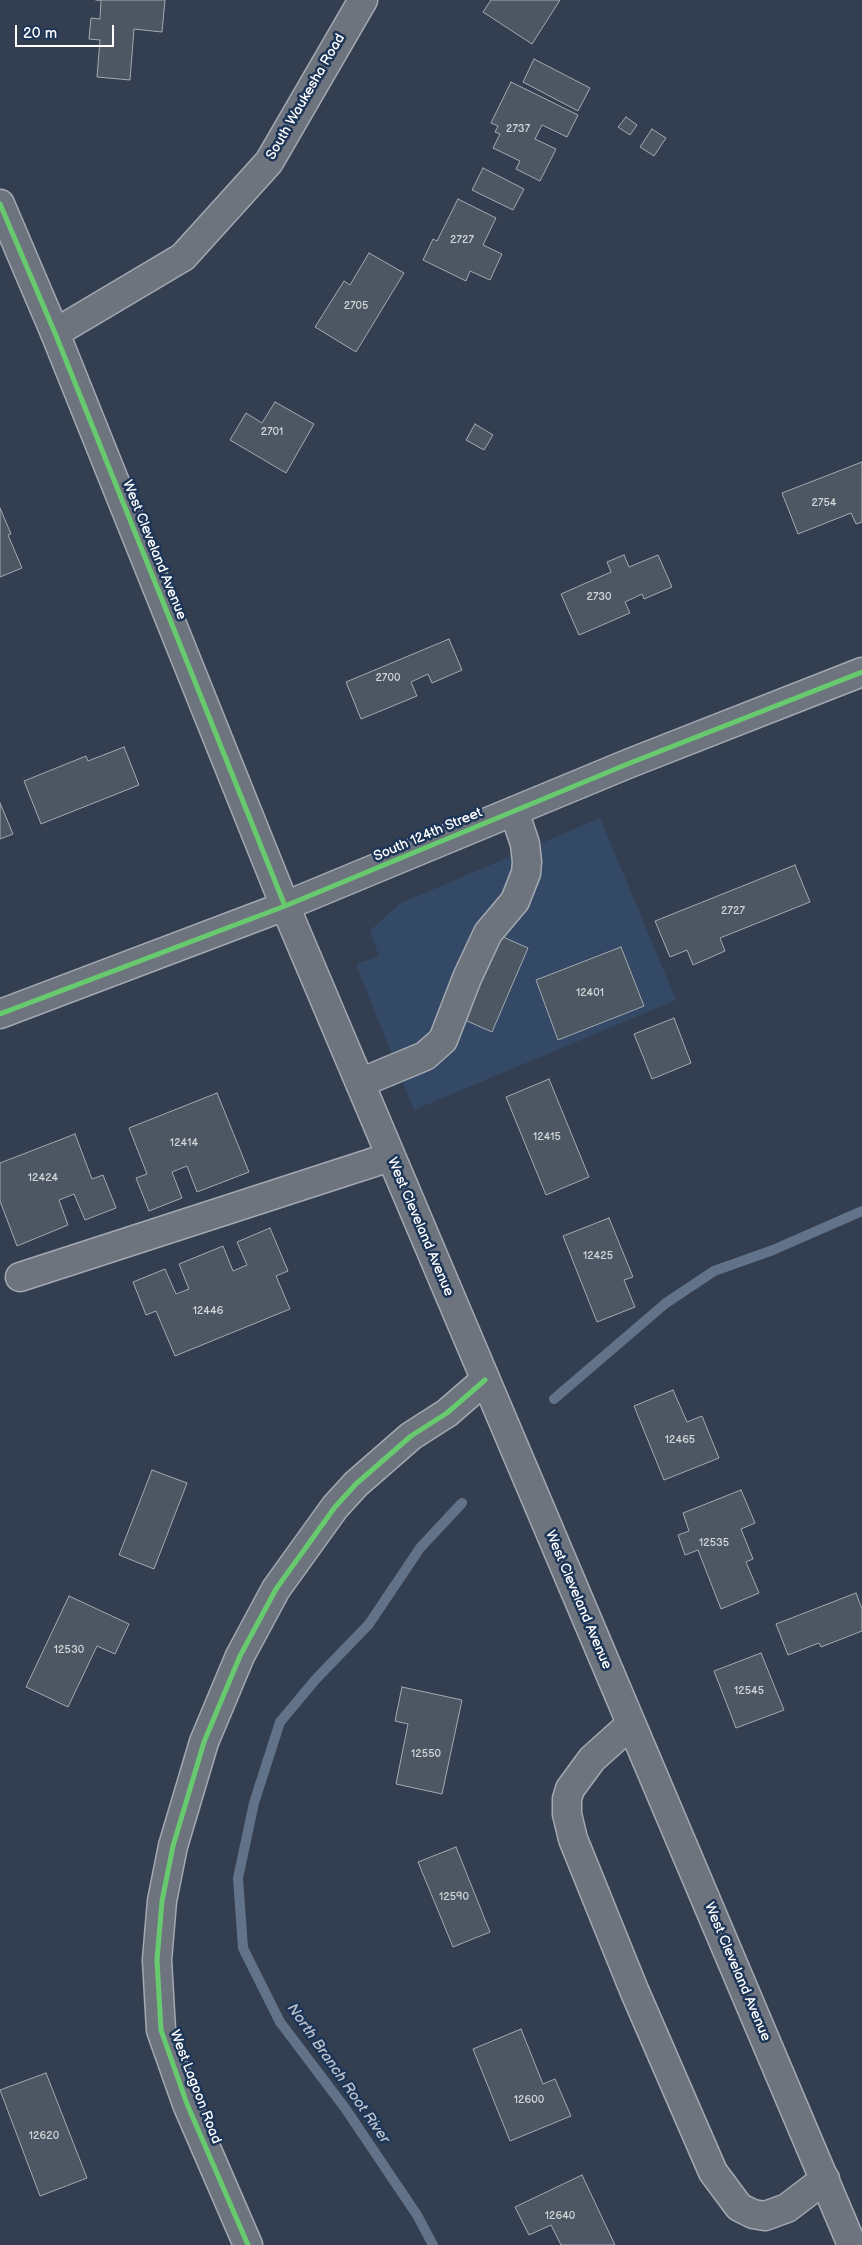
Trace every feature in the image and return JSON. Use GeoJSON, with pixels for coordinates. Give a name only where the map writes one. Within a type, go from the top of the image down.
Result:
{"type":"FeatureCollection","features":[{"type":"Feature","properties":{"kind":"street","name":"South Waukesha Road"},"geometry":{"type":"LineString","coordinates":[[55,333],[183,256],[269,162],[362,0]]}},
{"type":"Feature","properties":{"kind":"street","name":"West Cleveland Avenue"},"geometry":{"type":"LineString","coordinates":[[0,204],[55,333],[285,906],[852,2245]]}},
{"type":"Feature","properties":{"kind":"street","name":"South 124th Street"},"geometry":{"type":"LineString","coordinates":[[0,1014],[285,906],[630,763],[862,672]]}},
{"type":"Feature","properties":{"kind":"street"},"geometry":{"type":"LineString","coordinates":[[360,1083],[425,1056],[443,1040],[467,978],[488,933],[515,901],[526,873],[527,862],[524,844],[514,811]]}},
{"type":"Feature","properties":{"kind":"street"},"geometry":{"type":"LineString","coordinates":[[20,1278],[390,1157]]}},
{"type":"Feature","properties":{"kind":"street","name":"West Lagoon Road"},"geometry":{"type":"LineString","coordinates":[[248,2245],[187,2104],[161,2030],[157,1960],[162,1901],[173,1846],[204,1742],[240,1656],[276,1589],[335,1506],[356,1484],[411,1436],[447,1413],[485,1380]]}},
{"type":"Feature","properties":{"kind":"street"},"geometry":{"type":"LineString","coordinates":[[631,1724],[592,1759],[570,1789],[567,1799],[567,1814],[573,1840],[634,1990],[713,2172],[739,2207],[753,2214],[765,2216],[788,2208],[825,2179]]}},
{"type":"Feature","properties":{"kind":"shaded area"},"geometry":{"type":"Polygon","coordinates":[[[600,818],[676,1000],[414,1110],[356,964],[379,956],[370,931],[399,904],[600,818]]]}},
{"type":"Feature","properties":{"kind":"building"},"geometry":{"type":"Polygon","coordinates":[[[101,0],[165,0],[162,32],[134,29],[130,80],[97,77],[100,40],[89,39],[91,18],[100,19],[101,0]]]}},
{"type":"Feature","properties":{"kind":"building"},"geometry":{"type":"Polygon","coordinates":[[[491,0],[560,0],[532,44],[483,12],[491,0]]]}},
{"type":"Feature","properties":{"kind":"building"},"geometry":{"type":"Polygon","coordinates":[[[534,59],[590,88],[578,111],[523,82],[534,59]]]}},
{"type":"Feature","properties":{"kind":"building"},"geometry":{"type":"Polygon","coordinates":[[[511,82],[578,115],[567,137],[542,125],[535,139],[556,149],[540,181],[516,169],[520,161],[493,148],[500,134],[495,132],[498,126],[491,123],[511,82]]]}},
{"type":"Feature","properties":{"kind":"building"},"geometry":{"type":"Polygon","coordinates":[[[626,117],[637,125],[630,135],[618,127],[626,117]]]}},
{"type":"Feature","properties":{"kind":"building"},"geometry":{"type":"Polygon","coordinates":[[[652,129],[666,138],[654,156],[640,147],[652,129]]]}},
{"type":"Feature","properties":{"kind":"building"},"geometry":{"type":"Polygon","coordinates":[[[483,168],[524,189],[513,210],[472,190],[483,168]]]}},
{"type":"Feature","properties":{"kind":"building"},"geometry":{"type":"Polygon","coordinates":[[[458,199],[496,218],[483,245],[502,254],[490,280],[470,271],[466,281],[423,260],[433,239],[437,241],[458,199]]]}},
{"type":"Feature","properties":{"kind":"building"},"geometry":{"type":"Polygon","coordinates":[[[369,253],[404,273],[356,352],[315,327],[344,281],[350,285],[369,253]]]}},
{"type":"Feature","properties":{"kind":"building"},"geometry":{"type":"Polygon","coordinates":[[[275,402],[314,424],[286,473],[230,440],[246,413],[262,423],[275,402]]]}},
{"type":"Feature","properties":{"kind":"building"},"geometry":{"type":"Polygon","coordinates":[[[475,424],[493,435],[484,450],[466,440],[475,424]]]}},
{"type":"Feature","properties":{"kind":"building"},"geometry":{"type":"Polygon","coordinates":[[[862,462],[862,522],[856,524],[851,513],[798,534],[782,493],[862,462]]]}},
{"type":"Feature","properties":{"kind":"building"},"geometry":{"type":"Polygon","coordinates":[[[0,508],[11,534],[8,535],[22,568],[0,577],[0,508]]]}},
{"type":"Feature","properties":{"kind":"building"},"geometry":{"type":"Polygon","coordinates":[[[624,555],[629,567],[658,555],[672,587],[644,599],[642,594],[625,602],[630,613],[579,635],[561,594],[611,572],[607,562],[624,555]]]}},
{"type":"Feature","properties":{"kind":"building"},"geometry":{"type":"Polygon","coordinates":[[[449,639],[462,670],[432,683],[428,674],[411,682],[417,696],[361,719],[346,682],[449,639]]]}},
{"type":"Feature","properties":{"kind":"building"},"geometry":{"type":"Polygon","coordinates":[[[124,747],[139,785],[41,824],[24,781],[86,756],[88,761],[124,747]]]}},
{"type":"Feature","properties":{"kind":"building"},"geometry":{"type":"Polygon","coordinates":[[[0,803],[13,834],[0,839],[0,803]]]}},
{"type":"Feature","properties":{"kind":"building"},"geometry":{"type":"Polygon","coordinates":[[[795,865],[810,902],[720,938],[725,951],[693,965],[687,950],[670,957],[655,921],[795,865]]]}},
{"type":"Feature","properties":{"kind":"building"},"geometry":{"type":"Polygon","coordinates":[[[494,933],[528,948],[492,1032],[458,1017],[494,933]]]}},
{"type":"Feature","properties":{"kind":"building"},"geometry":{"type":"Polygon","coordinates":[[[621,947],[644,1006],[558,1040],[536,980],[621,947]]]}},
{"type":"Feature","properties":{"kind":"building"},"geometry":{"type":"Polygon","coordinates":[[[674,1018],[691,1063],[652,1079],[634,1034],[674,1018]]]}},
{"type":"Feature","properties":{"kind":"building"},"geometry":{"type":"Polygon","coordinates":[[[549,1079],[589,1177],[546,1195],[506,1097],[549,1079]]]}},
{"type":"Feature","properties":{"kind":"building"},"geometry":{"type":"Polygon","coordinates":[[[217,1093],[249,1172],[197,1192],[187,1166],[172,1172],[182,1198],[149,1211],[136,1178],[147,1174],[129,1128],[217,1093]]]}},
{"type":"Feature","properties":{"kind":"building"},"geometry":{"type":"Polygon","coordinates":[[[75,1134],[92,1179],[103,1175],[116,1208],[85,1220],[74,1194],[59,1200],[68,1225],[17,1246],[0,1201],[0,1163],[75,1134]]]}},
{"type":"Feature","properties":{"kind":"building"},"geometry":{"type":"Polygon","coordinates":[[[609,1218],[633,1277],[624,1280],[635,1307],[597,1322],[563,1236],[609,1218]]]}},
{"type":"Feature","properties":{"kind":"building"},"geometry":{"type":"Polygon","coordinates":[[[270,1228],[288,1271],[276,1276],[290,1309],[175,1356],[156,1311],[146,1315],[133,1282],[165,1269],[176,1294],[189,1289],[179,1264],[223,1246],[233,1271],[247,1265],[237,1242],[270,1228]]]}},
{"type":"Feature","properties":{"kind":"building"},"geometry":{"type":"Polygon","coordinates":[[[673,1390],[687,1422],[702,1416],[719,1458],[664,1480],[634,1406],[673,1390]]]}},
{"type":"Feature","properties":{"kind":"building"},"geometry":{"type":"Polygon","coordinates":[[[152,1470],[187,1483],[154,1569],[119,1555],[152,1470]]]}},
{"type":"Feature","properties":{"kind":"building"},"geometry":{"type":"Polygon","coordinates":[[[741,1490],[755,1523],[741,1529],[753,1559],[746,1562],[759,1593],[721,1609],[698,1550],[685,1555],[678,1535],[689,1531],[683,1513],[741,1490]]]}},
{"type":"Feature","properties":{"kind":"building"},"geometry":{"type":"Polygon","coordinates":[[[856,1593],[862,1609],[862,1631],[821,1647],[819,1643],[788,1655],[776,1624],[856,1593]]]}},
{"type":"Feature","properties":{"kind":"building"},"geometry":{"type":"Polygon","coordinates":[[[69,1596],[129,1624],[115,1654],[97,1646],[68,1707],[26,1687],[69,1596]]]}},
{"type":"Feature","properties":{"kind":"building"},"geometry":{"type":"Polygon","coordinates":[[[761,1653],[784,1710],[736,1728],[714,1671],[761,1653]]]}},
{"type":"Feature","properties":{"kind":"building"},"geometry":{"type":"Polygon","coordinates":[[[402,1687],[462,1700],[442,1794],[396,1784],[408,1724],[395,1721],[402,1687]]]}},
{"type":"Feature","properties":{"kind":"building"},"geometry":{"type":"Polygon","coordinates":[[[456,1847],[490,1932],[453,1947],[418,1862],[456,1847]]]}},
{"type":"Feature","properties":{"kind":"building"},"geometry":{"type":"Polygon","coordinates":[[[521,2029],[543,2084],[555,2079],[571,2116],[510,2141],[473,2049],[521,2029]]]}},
{"type":"Feature","properties":{"kind":"building"},"geometry":{"type":"Polygon","coordinates":[[[46,2073],[87,2178],[40,2196],[0,2090],[46,2073]]]}},
{"type":"Feature","properties":{"kind":"building"},"geometry":{"type":"Polygon","coordinates":[[[582,2175],[615,2245],[561,2245],[551,2225],[529,2235],[515,2207],[582,2175]]]}},
{"type":"Feature","properties":{"kind":"waterway","name":"North Branch Root River"},"geometry":{"type":"LineString","coordinates":[[554,1399],[666,1303],[714,1271],[773,1250],[862,1211]]}},
{"type":"Feature","properties":{"kind":"waterway","name":"North Branch Root River"},"geometry":{"type":"LineString","coordinates":[[433,2245],[417,2215],[345,2108],[280,2022],[243,1948],[238,1878],[254,1803],[280,1722],[316,1679],[369,1624],[420,1548],[462,1503]]}},
{"type":"Feature","properties":{"kind":"cycle path"},"geometry":{"type":"LineString","coordinates":[[0,204],[55,333],[285,906]]}},
{"type":"Feature","properties":{"kind":"cycle path"},"geometry":{"type":"LineString","coordinates":[[0,1014],[285,906],[630,763],[862,672]]}},
{"type":"Feature","properties":{"kind":"cycle path"},"geometry":{"type":"LineString","coordinates":[[248,2245],[187,2104],[161,2030],[157,1960],[162,1901],[173,1846],[204,1742],[240,1656],[276,1589],[335,1507],[356,1484],[411,1436],[447,1413],[485,1380]]}}]}
